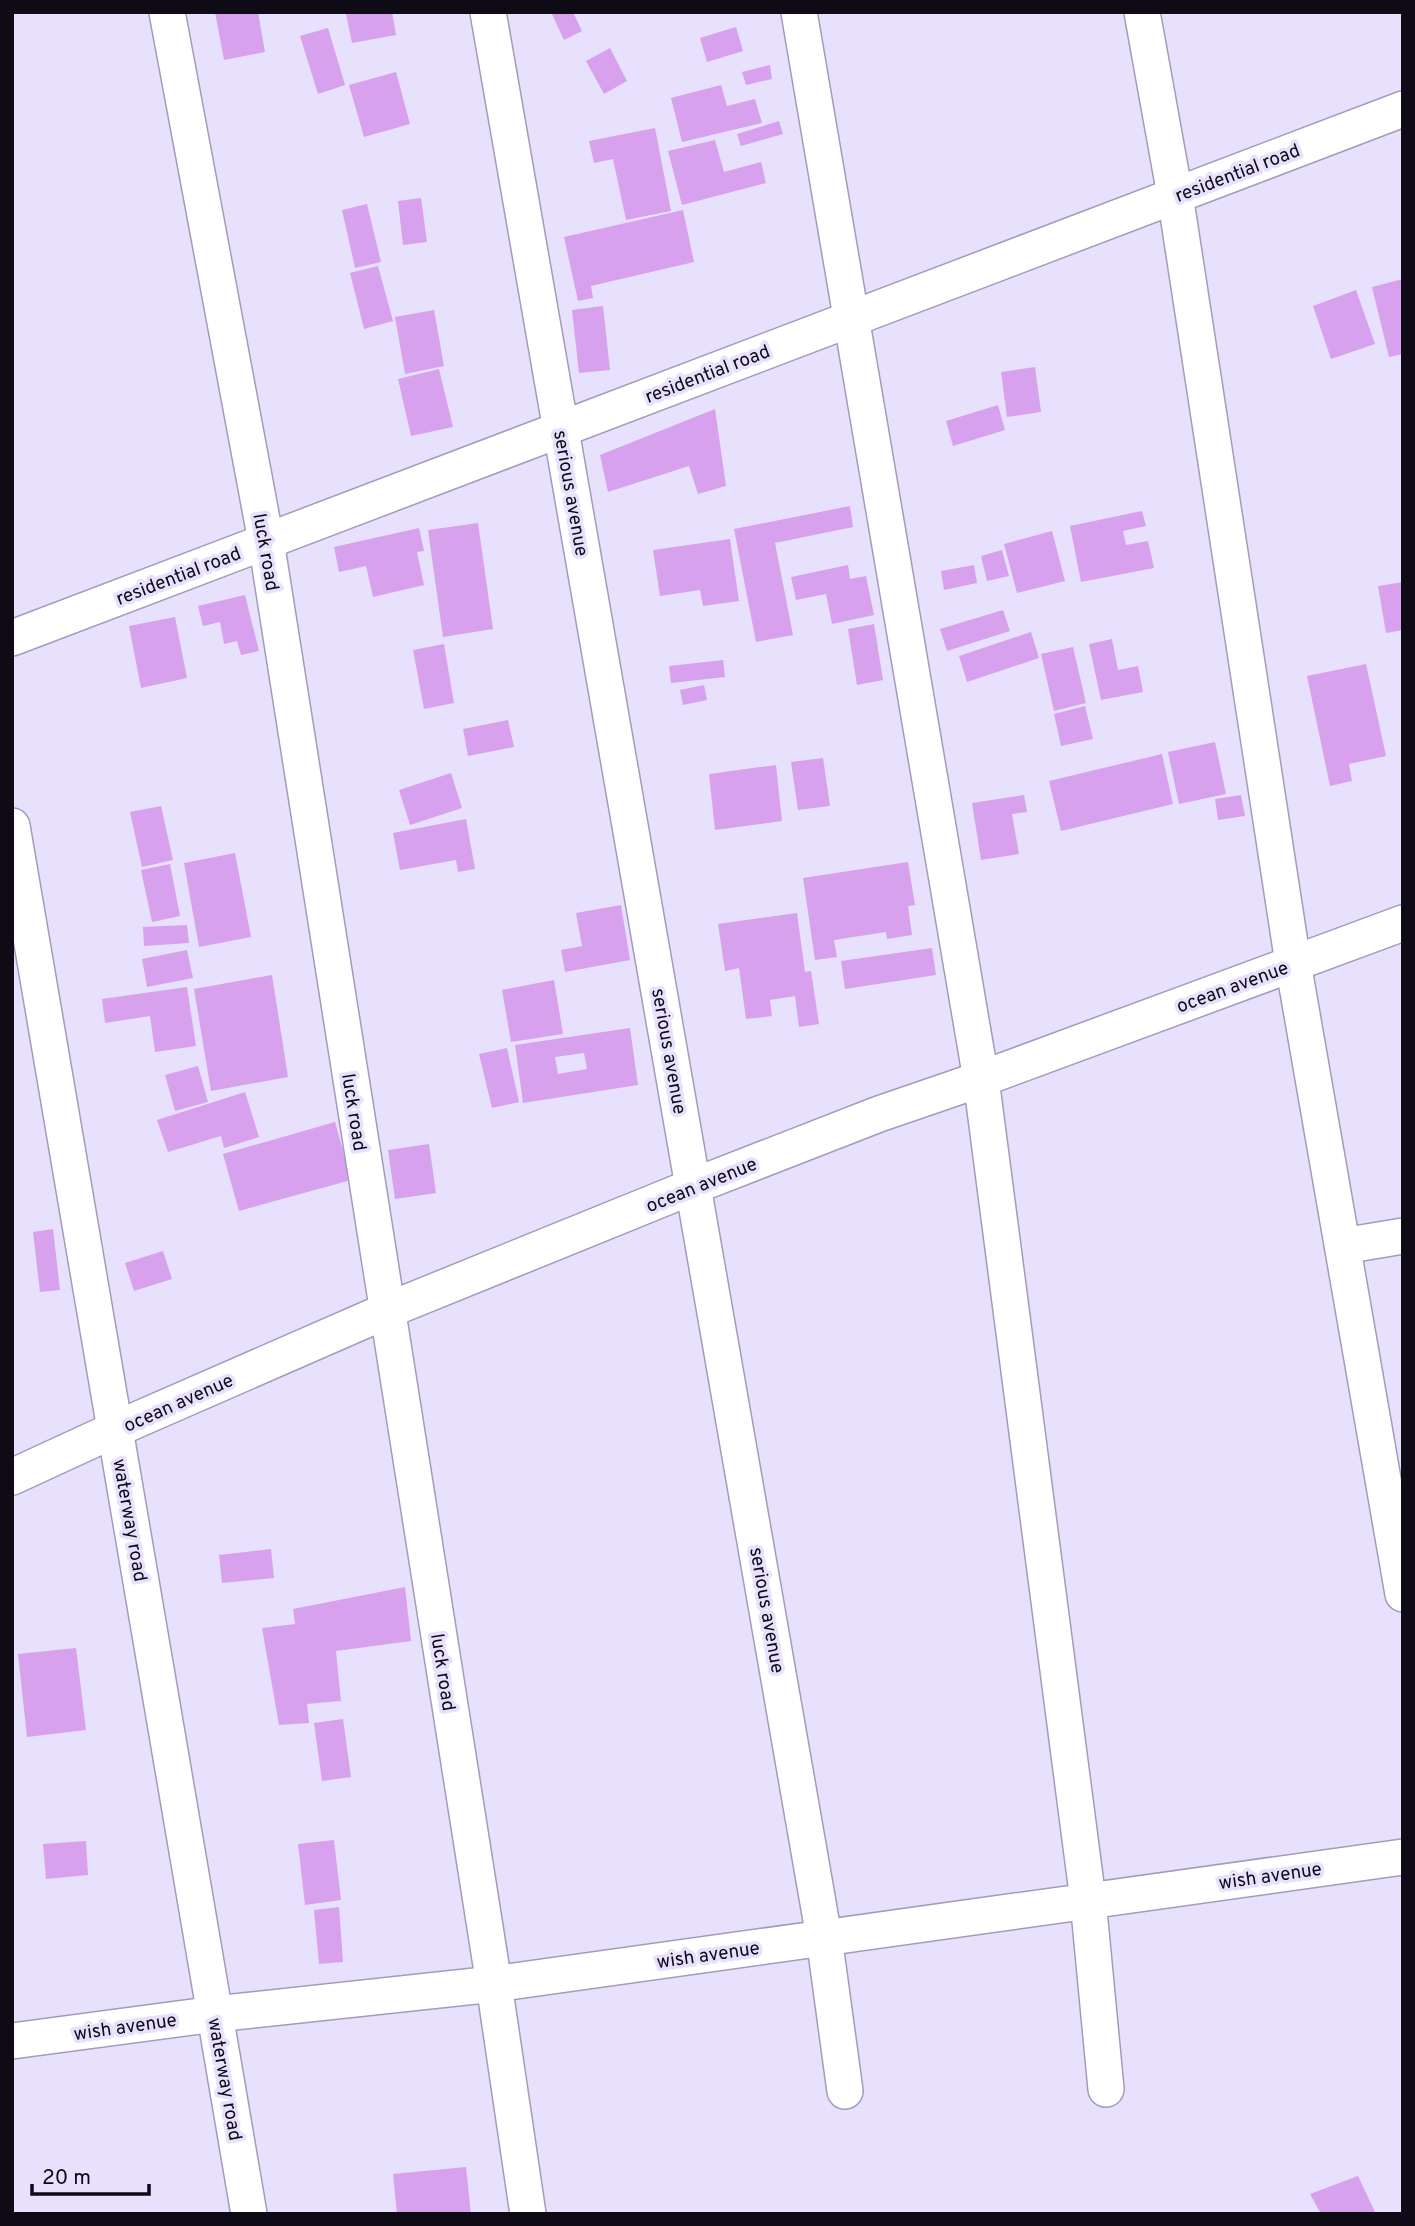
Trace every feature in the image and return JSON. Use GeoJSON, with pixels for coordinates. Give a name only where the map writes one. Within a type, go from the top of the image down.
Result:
{"type":"FeatureCollection","features":[{"type":"Feature","properties":{"kind":"street","name":"luck road"},"geometry":{"type":"LineString","coordinates":[[167,12],[266,541],[528,2214]]}},
{"type":"Feature","properties":{"kind":"street","name":"serious avenue"},"geometry":{"type":"LineString","coordinates":[[488,12],[824,1937],[845,2091]]}},
{"type":"Feature","properties":{"kind":"street"},"geometry":{"type":"LineString","coordinates":[[799,12],[981,1079],[1088,1900],[1106,2089]]}},
{"type":"Feature","properties":{"kind":"street"},"geometry":{"type":"LineString","coordinates":[[1142,12],[1175,195],[1293,963],[1403,1594]]}},
{"type":"Feature","properties":{"kind":"street","name":"residential road"},"geometry":{"type":"LineString","coordinates":[[12,638],[1403,109]]}},
{"type":"Feature","properties":{"kind":"street","name":"waterway road"},"geometry":{"type":"LineString","coordinates":[[12,826],[250,2214]]}},
{"type":"Feature","properties":{"kind":"street","name":"ocean avenue"},"geometry":{"type":"LineString","coordinates":[[12,1477],[386,1311],[694,1186],[879,1114],[1403,923]]}},
{"type":"Feature","properties":{"kind":"street"},"geometry":{"type":"LineString","coordinates":[[1343,1246],[1403,1236]]}},
{"type":"Feature","properties":{"kind":"street","name":"wish avenue"},"geometry":{"type":"LineString","coordinates":[[12,2041],[215,2014],[494,1984],[1403,1857]]}},
{"type":"Feature","properties":{"kind":"building"},"geometry":{"type":"Polygon","coordinates":[[[215,12],[258,12],[265,52],[224,60],[215,12]]]}},
{"type":"Feature","properties":{"kind":"building"},"geometry":{"type":"Polygon","coordinates":[[[392,12],[396,35],[352,43],[346,14],[392,12]]]}},
{"type":"Feature","properties":{"kind":"building"},"geometry":{"type":"Polygon","coordinates":[[[551,12],[573,12],[582,31],[564,40],[551,12]]]}},
{"type":"Feature","properties":{"kind":"building"},"geometry":{"type":"Polygon","coordinates":[[[736,27],[743,51],[707,62],[700,38],[736,27]]]}},
{"type":"Feature","properties":{"kind":"building"},"geometry":{"type":"Polygon","coordinates":[[[328,28],[345,85],[318,94],[300,36],[328,28]]]}},
{"type":"Feature","properties":{"kind":"building"},"geometry":{"type":"Polygon","coordinates":[[[610,48],[627,81],[604,94],[586,61],[610,48]]]}},
{"type":"Feature","properties":{"kind":"building"},"geometry":{"type":"Polygon","coordinates":[[[770,65],[772,79],[746,85],[742,72],[770,65]]]}},
{"type":"Feature","properties":{"kind":"building"},"geometry":{"type":"Polygon","coordinates":[[[396,72],[410,124],[364,137],[349,85],[396,72]]]}},
{"type":"Feature","properties":{"kind":"building"},"geometry":{"type":"Polygon","coordinates":[[[721,85],[727,106],[755,99],[762,123],[682,142],[671,98],[721,85]]]}},
{"type":"Feature","properties":{"kind":"building"},"geometry":{"type":"Polygon","coordinates":[[[779,121],[783,134],[741,146],[737,134],[779,121]]]}},
{"type":"Feature","properties":{"kind":"building"},"geometry":{"type":"Polygon","coordinates":[[[655,128],[671,211],[626,220],[613,159],[594,163],[589,141],[655,128]]]}},
{"type":"Feature","properties":{"kind":"building"},"geometry":{"type":"Polygon","coordinates":[[[715,140],[724,172],[761,162],[766,183],[682,205],[668,151],[715,140]]]}},
{"type":"Feature","properties":{"kind":"building"},"geometry":{"type":"Polygon","coordinates":[[[421,198],[427,242],[403,245],[398,201],[421,198]]]}},
{"type":"Feature","properties":{"kind":"building"},"geometry":{"type":"Polygon","coordinates":[[[367,204],[381,262],[355,268],[342,210],[367,204]]]}},
{"type":"Feature","properties":{"kind":"building"},"geometry":{"type":"Polygon","coordinates":[[[683,210],[694,262],[591,286],[593,298],[578,301],[564,237],[683,210]]]}},
{"type":"Feature","properties":{"kind":"building"},"geometry":{"type":"Polygon","coordinates":[[[378,266],[393,321],[364,329],[350,273],[378,266]]]}},
{"type":"Feature","properties":{"kind":"building"},"geometry":{"type":"Polygon","coordinates":[[[1403,279],[1403,354],[1389,357],[1372,287],[1403,279]]]}},
{"type":"Feature","properties":{"kind":"building"},"geometry":{"type":"Polygon","coordinates":[[[1356,290],[1375,344],[1331,359],[1313,306],[1356,290]]]}},
{"type":"Feature","properties":{"kind":"building"},"geometry":{"type":"Polygon","coordinates":[[[603,306],[610,370],[579,373],[572,310],[603,306]]]}},
{"type":"Feature","properties":{"kind":"building"},"geometry":{"type":"Polygon","coordinates":[[[434,310],[444,366],[405,374],[395,317],[434,310]]]}},
{"type":"Feature","properties":{"kind":"building"},"geometry":{"type":"Polygon","coordinates":[[[1035,367],[1041,412],[1007,417],[1001,372],[1035,367]]]}},
{"type":"Feature","properties":{"kind":"building"},"geometry":{"type":"Polygon","coordinates":[[[439,369],[453,427],[411,436],[398,379],[439,369]]]}},
{"type":"Feature","properties":{"kind":"building"},"geometry":{"type":"Polygon","coordinates":[[[998,405],[1005,430],[953,446],[946,421],[998,405]]]}},
{"type":"Feature","properties":{"kind":"building"},"geometry":{"type":"Polygon","coordinates":[[[715,409],[726,486],[698,494],[689,466],[608,492],[600,455],[715,409]]]}},
{"type":"Feature","properties":{"kind":"building"},"geometry":{"type":"Polygon","coordinates":[[[850,506],[853,527],[775,543],[793,635],[756,642],[734,529],[850,506]]]}},
{"type":"Feature","properties":{"kind":"building"},"geometry":{"type":"Polygon","coordinates":[[[1142,511],[1146,526],[1123,531],[1126,545],[1148,541],[1154,568],[1081,582],[1070,526],[1142,511]]]}},
{"type":"Feature","properties":{"kind":"building"},"geometry":{"type":"Polygon","coordinates":[[[478,523],[493,629],[443,637],[428,530],[478,523]]]}},
{"type":"Feature","properties":{"kind":"building"},"geometry":{"type":"Polygon","coordinates":[[[419,528],[424,551],[417,552],[424,585],[373,597],[366,566],[339,572],[334,547],[419,528]]]}},
{"type":"Feature","properties":{"kind":"building"},"geometry":{"type":"Polygon","coordinates":[[[1052,531],[1065,581],[1017,593],[1004,544],[1052,531]]]}},
{"type":"Feature","properties":{"kind":"building"},"geometry":{"type":"Polygon","coordinates":[[[730,539],[739,601],[703,606],[700,590],[660,596],[653,550],[730,539]]]}},
{"type":"Feature","properties":{"kind":"building"},"geometry":{"type":"Polygon","coordinates":[[[1002,550],[1009,576],[987,581],[981,556],[1002,550]]]}},
{"type":"Feature","properties":{"kind":"building"},"geometry":{"type":"Polygon","coordinates":[[[848,565],[850,579],[866,576],[874,615],[832,624],[826,594],[796,600],[791,577],[848,565]]]}},
{"type":"Feature","properties":{"kind":"building"},"geometry":{"type":"Polygon","coordinates":[[[974,565],[977,583],[944,590],[941,571],[974,565]]]}},
{"type":"Feature","properties":{"kind":"building"},"geometry":{"type":"Polygon","coordinates":[[[1403,582],[1403,630],[1386,633],[1378,586],[1403,582]]]}},
{"type":"Feature","properties":{"kind":"building"},"geometry":{"type":"Polygon","coordinates":[[[245,595],[259,651],[241,655],[237,641],[224,644],[220,622],[203,626],[198,606],[245,595]]]}},
{"type":"Feature","properties":{"kind":"building"},"geometry":{"type":"Polygon","coordinates":[[[1003,610],[1010,631],[947,651],[940,629],[1003,610]]]}},
{"type":"Feature","properties":{"kind":"building"},"geometry":{"type":"Polygon","coordinates":[[[175,617],[187,678],[141,688],[129,626],[175,617]]]}},
{"type":"Feature","properties":{"kind":"building"},"geometry":{"type":"Polygon","coordinates":[[[874,624],[883,680],[857,685],[848,629],[874,624]]]}},
{"type":"Feature","properties":{"kind":"building"},"geometry":{"type":"Polygon","coordinates":[[[1031,632],[1039,658],[967,682],[959,656],[1031,632]]]}},
{"type":"Feature","properties":{"kind":"building"},"geometry":{"type":"Polygon","coordinates":[[[1112,639],[1118,670],[1138,666],[1143,692],[1101,700],[1089,644],[1112,639]]]}},
{"type":"Feature","properties":{"kind":"building"},"geometry":{"type":"Polygon","coordinates":[[[444,644],[454,703],[424,709],[413,650],[444,644]]]}},
{"type":"Feature","properties":{"kind":"building"},"geometry":{"type":"Polygon","coordinates":[[[1073,647],[1086,703],[1054,711],[1041,654],[1073,647]]]}},
{"type":"Feature","properties":{"kind":"building"},"geometry":{"type":"Polygon","coordinates":[[[723,660],[725,677],[671,683],[669,666],[723,660]]]}},
{"type":"Feature","properties":{"kind":"building"},"geometry":{"type":"Polygon","coordinates":[[[1366,664],[1386,756],[1349,764],[1352,781],[1330,786],[1307,676],[1366,664]]]}},
{"type":"Feature","properties":{"kind":"building"},"geometry":{"type":"Polygon","coordinates":[[[704,685],[707,700],[683,705],[680,690],[704,685]]]}},
{"type":"Feature","properties":{"kind":"building"},"geometry":{"type":"Polygon","coordinates":[[[1085,706],[1093,739],[1061,746],[1054,714],[1085,706]]]}},
{"type":"Feature","properties":{"kind":"building"},"geometry":{"type":"Polygon","coordinates":[[[508,720],[514,747],[468,756],[463,729],[508,720]]]}},
{"type":"Feature","properties":{"kind":"building"},"geometry":{"type":"Polygon","coordinates":[[[1215,742],[1226,794],[1179,804],[1168,752],[1215,742]]]}},
{"type":"Feature","properties":{"kind":"building"},"geometry":{"type":"Polygon","coordinates":[[[1162,754],[1173,804],[1061,831],[1049,781],[1162,754]]]}},
{"type":"Feature","properties":{"kind":"building"},"geometry":{"type":"Polygon","coordinates":[[[823,758],[830,806],[798,810],[791,762],[823,758]]]}},
{"type":"Feature","properties":{"kind":"building"},"geometry":{"type":"Polygon","coordinates":[[[776,765],[782,821],[715,830],[709,774],[776,765]]]}},
{"type":"Feature","properties":{"kind":"building"},"geometry":{"type":"Polygon","coordinates":[[[451,773],[462,808],[410,825],[399,790],[451,773]]]}},
{"type":"Feature","properties":{"kind":"building"},"geometry":{"type":"Polygon","coordinates":[[[1024,795],[1027,812],[1012,814],[1019,854],[981,860],[972,803],[1024,795]]]}},
{"type":"Feature","properties":{"kind":"building"},"geometry":{"type":"Polygon","coordinates":[[[1241,795],[1245,816],[1218,820],[1215,799],[1241,795]]]}},
{"type":"Feature","properties":{"kind":"building"},"geometry":{"type":"Polygon","coordinates":[[[161,806],[173,860],[142,867],[130,812],[161,806]]]}},
{"type":"Feature","properties":{"kind":"building"},"geometry":{"type":"Polygon","coordinates":[[[466,819],[475,869],[458,872],[456,860],[400,870],[393,833],[466,819]]]}},
{"type":"Feature","properties":{"kind":"building"},"geometry":{"type":"Polygon","coordinates":[[[235,853],[251,937],[199,947],[184,863],[235,853]]]}},
{"type":"Feature","properties":{"kind":"building"},"geometry":{"type":"Polygon","coordinates":[[[908,862],[915,905],[908,906],[912,935],[887,939],[886,932],[834,940],[837,957],[815,960],[803,878],[908,862]]]}},
{"type":"Feature","properties":{"kind":"building"},"geometry":{"type":"Polygon","coordinates":[[[170,864],[180,916],[152,922],[141,870],[170,864]]]}},
{"type":"Feature","properties":{"kind":"building"},"geometry":{"type":"Polygon","coordinates":[[[621,905],[630,960],[565,972],[561,950],[582,946],[576,913],[621,905]]]}},
{"type":"Feature","properties":{"kind":"building"},"geometry":{"type":"Polygon","coordinates":[[[797,913],[805,972],[811,971],[819,1024],[799,1027],[795,996],[770,1000],[772,1016],[746,1019],[739,968],[725,971],[718,924],[797,913]]]}},
{"type":"Feature","properties":{"kind":"building"},"geometry":{"type":"Polygon","coordinates":[[[187,925],[189,943],[144,946],[143,927],[187,925]]]}},
{"type":"Feature","properties":{"kind":"building"},"geometry":{"type":"Polygon","coordinates":[[[932,948],[936,975],[845,989],[841,961],[932,948]]]}},
{"type":"Feature","properties":{"kind":"building"},"geometry":{"type":"Polygon","coordinates":[[[187,950],[193,978],[147,987],[142,959],[187,950]]]}},
{"type":"Feature","properties":{"kind":"building"},"geometry":{"type":"Polygon","coordinates":[[[272,975],[288,1077],[211,1091],[194,989],[272,975]]]}},
{"type":"Feature","properties":{"kind":"building"},"geometry":{"type":"Polygon","coordinates":[[[554,980],[563,1034],[511,1042],[502,990],[554,980]]]}},
{"type":"Feature","properties":{"kind":"building"},"geometry":{"type":"Polygon","coordinates":[[[187,987],[196,1046],[155,1052],[150,1016],[105,1023],[102,999],[187,987]]]}},
{"type":"Feature","properties":{"kind":"building"},"geometry":{"type":"Polygon","coordinates":[[[630,1028],[638,1085],[523,1103],[515,1045],[630,1028]],[[584,1053],[555,1057],[558,1074],[587,1069],[584,1053]]]}},
{"type":"Feature","properties":{"kind":"building"},"geometry":{"type":"Polygon","coordinates":[[[507,1048],[519,1102],[492,1108],[479,1054],[507,1048]]]}},
{"type":"Feature","properties":{"kind":"building"},"geometry":{"type":"Polygon","coordinates":[[[198,1066],[208,1102],[175,1111],[165,1075],[198,1066]]]}},
{"type":"Feature","properties":{"kind":"building"},"geometry":{"type":"Polygon","coordinates":[[[245,1092],[259,1137],[224,1148],[221,1136],[168,1152],[157,1120],[245,1092]]]}},
{"type":"Feature","properties":{"kind":"building"},"geometry":{"type":"Polygon","coordinates":[[[335,1122],[351,1180],[239,1211],[223,1154],[335,1122]]]}},
{"type":"Feature","properties":{"kind":"building"},"geometry":{"type":"Polygon","coordinates":[[[429,1144],[436,1193],[395,1199],[388,1150],[429,1144]]]}},
{"type":"Feature","properties":{"kind":"building"},"geometry":{"type":"Polygon","coordinates":[[[53,1229],[60,1290],[40,1292],[33,1232],[53,1229]]]}},
{"type":"Feature","properties":{"kind":"building"},"geometry":{"type":"Polygon","coordinates":[[[163,1251],[172,1279],[134,1291],[125,1263],[163,1251]]]}},
{"type":"Feature","properties":{"kind":"building"},"geometry":{"type":"Polygon","coordinates":[[[271,1549],[274,1578],[222,1583],[219,1555],[271,1549]]]}},
{"type":"Feature","properties":{"kind":"building"},"geometry":{"type":"Polygon","coordinates":[[[405,1587],[411,1641],[336,1651],[341,1701],[307,1704],[309,1723],[279,1725],[262,1628],[295,1624],[293,1609],[405,1587]]]}},
{"type":"Feature","properties":{"kind":"building"},"geometry":{"type":"Polygon","coordinates":[[[76,1648],[86,1730],[27,1737],[18,1654],[76,1648]]]}},
{"type":"Feature","properties":{"kind":"building"},"geometry":{"type":"Polygon","coordinates":[[[343,1719],[351,1777],[322,1781],[314,1723],[343,1719]]]}},
{"type":"Feature","properties":{"kind":"building"},"geometry":{"type":"Polygon","coordinates":[[[334,1840],[341,1900],[305,1905],[298,1844],[334,1840]]]}},
{"type":"Feature","properties":{"kind":"building"},"geometry":{"type":"Polygon","coordinates":[[[86,1841],[88,1875],[46,1879],[43,1844],[86,1841]]]}},
{"type":"Feature","properties":{"kind":"building"},"geometry":{"type":"Polygon","coordinates":[[[339,1907],[343,1962],[319,1964],[314,1910],[339,1907]]]}},
{"type":"Feature","properties":{"kind":"building"},"geometry":{"type":"Polygon","coordinates":[[[466,2167],[471,2214],[397,2214],[393,2174],[466,2167]]]}},
{"type":"Feature","properties":{"kind":"building"},"geometry":{"type":"Polygon","coordinates":[[[1358,2176],[1376,2214],[1321,2214],[1310,2194],[1358,2176]]]}}]}
